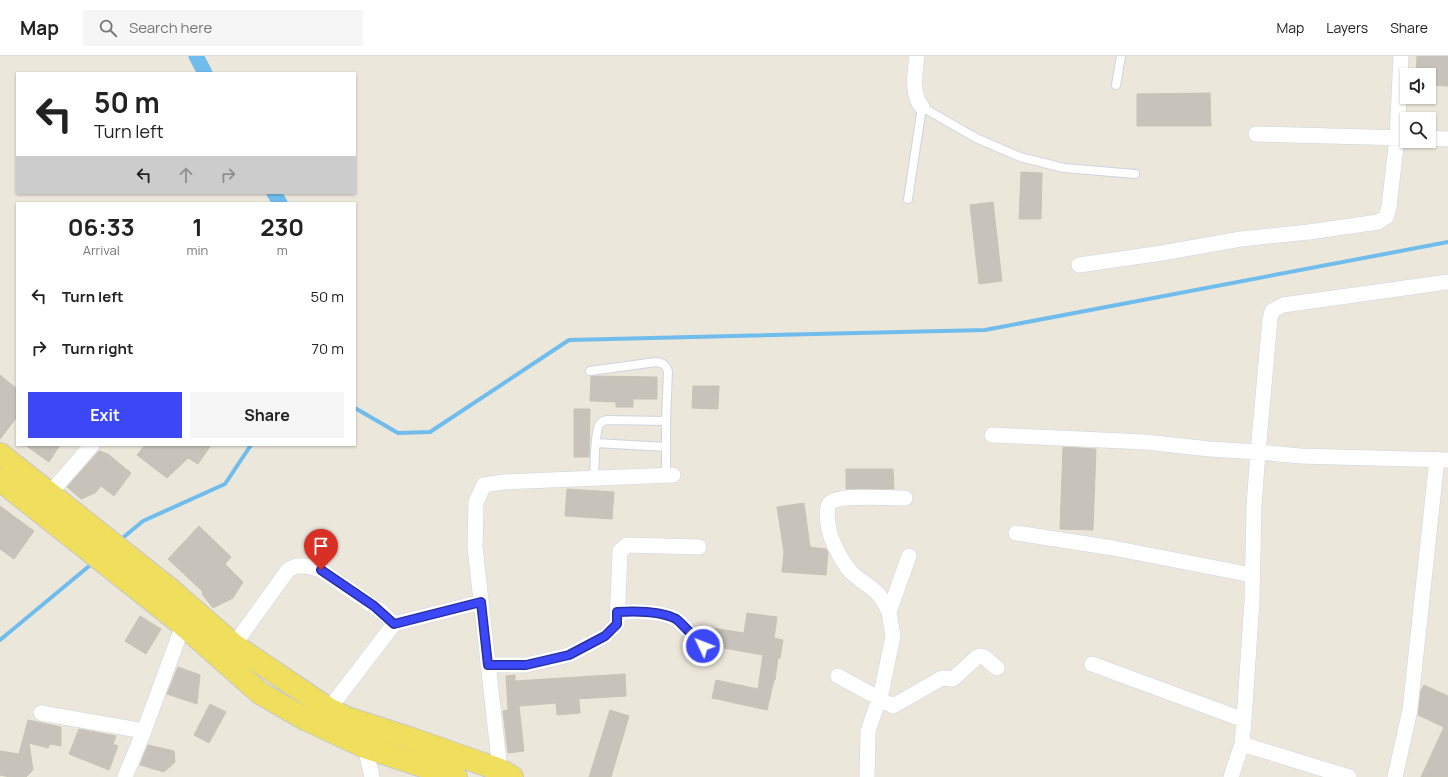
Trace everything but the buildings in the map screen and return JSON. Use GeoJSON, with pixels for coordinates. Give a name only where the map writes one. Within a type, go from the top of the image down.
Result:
{"type":"FeatureCollection","features":[{"type":"Feature","properties":{"kind":"main road"},"geometry":{"type":"LineString","coordinates":[[0,454],[44,501],[165,598],[329,709],[347,718],[412,739],[506,773]]}},
{"type":"Feature","properties":{"kind":"main road"},"geometry":{"type":"LineString","coordinates":[[0,480],[44,501]]}},
{"type":"Feature","properties":{"kind":"main road"},"geometry":{"type":"LineString","coordinates":[[165,598],[183,625],[260,693],[305,719],[365,746],[456,777]]}},
{"type":"Feature","properties":{"kind":"street"},"geometry":{"type":"LineString","coordinates":[[916,56],[915,91],[917,101],[922,107]]}},
{"type":"Feature","properties":{"kind":"street"},"geometry":{"type":"LineString","coordinates":[[1400,56],[1401,112]]}},
{"type":"Feature","properties":{"kind":"street"},"geometry":{"type":"LineString","coordinates":[[1256,134],[1400,138]]}},
{"type":"Feature","properties":{"kind":"street"},"geometry":{"type":"LineString","coordinates":[[1436,138],[1448,139]]}},
{"type":"Feature","properties":{"kind":"street"},"geometry":{"type":"LineString","coordinates":[[1079,265],[1162,253],[1241,239],[1309,232],[1378,222],[1386,217],[1389,207],[1400,148]]}},
{"type":"Feature","properties":{"kind":"street"},"geometry":{"type":"LineString","coordinates":[[1231,777],[1242,744],[1252,575],[1254,506],[1270,319],[1272,312],[1283,305],[1448,282]]}},
{"type":"Feature","properties":{"kind":"street"},"geometry":{"type":"LineString","coordinates":[[992,435],[1145,442],[1300,456],[1443,460],[1410,710],[1395,777]]}},
{"type":"Feature","properties":{"kind":"street"},"geometry":{"type":"LineString","coordinates":[[44,501],[91,446]]}},
{"type":"Feature","properties":{"kind":"street"},"geometry":{"type":"LineString","coordinates":[[506,773],[488,665],[475,547],[476,502],[484,485],[503,482],[670,475]]}},
{"type":"Feature","properties":{"kind":"street"},"geometry":{"type":"LineString","coordinates":[[867,777],[868,732],[879,699],[893,636],[889,612],[879,594],[851,572],[831,539],[828,526],[828,510],[830,503],[837,499],[847,497],[906,498]]}},
{"type":"Feature","properties":{"kind":"street"},"geometry":{"type":"LineString","coordinates":[[1016,533],[1113,548],[1252,575]]}},
{"type":"Feature","properties":{"kind":"street"},"geometry":{"type":"LineString","coordinates":[[488,665],[526,665],[569,655],[605,636],[617,624],[620,551],[627,545],[699,547]]}},
{"type":"Feature","properties":{"kind":"street"},"geometry":{"type":"LineString","coordinates":[[889,612],[909,556]]}},
{"type":"Feature","properties":{"kind":"street"},"geometry":{"type":"LineString","coordinates":[[234,645],[288,570],[296,566],[307,566],[321,570],[379,610],[394,624]]}},
{"type":"Feature","properties":{"kind":"street"},"geometry":{"type":"LineString","coordinates":[[329,709],[394,624],[481,602]]}},
{"type":"Feature","properties":{"kind":"street"},"geometry":{"type":"LineString","coordinates":[[617,612],[635,610],[662,615],[677,620],[703,646]]}},
{"type":"Feature","properties":{"kind":"street"},"geometry":{"type":"LineString","coordinates":[[125,777],[144,731],[183,625]]}},
{"type":"Feature","properties":{"kind":"street"},"geometry":{"type":"LineString","coordinates":[[838,676],[894,706],[942,678],[952,680],[980,656],[984,657],[997,668]]}},
{"type":"Feature","properties":{"kind":"street"},"geometry":{"type":"LineString","coordinates":[[1092,664],[1244,720]]}},
{"type":"Feature","properties":{"kind":"street"},"geometry":{"type":"LineString","coordinates":[[41,713],[144,731]]}},
{"type":"Feature","properties":{"kind":"street"},"geometry":{"type":"LineString","coordinates":[[1242,744],[1331,774],[1349,777]]}},
{"type":"Feature","properties":{"kind":"street"},"geometry":{"type":"LineString","coordinates":[[365,746],[372,777]]}},
{"type":"Feature","properties":{"kind":"lane"},"geometry":{"type":"LineString","coordinates":[[1116,85],[1121,56]]}},
{"type":"Feature","properties":{"kind":"lane"},"geometry":{"type":"LineString","coordinates":[[908,199],[922,107],[976,138],[1020,157],[1064,168],[1135,174]]}},
{"type":"Feature","properties":{"kind":"lane"},"geometry":{"type":"LineString","coordinates":[[590,371],[656,362],[662,363],[666,366],[668,371],[666,447],[670,475]]}},
{"type":"Feature","properties":{"kind":"lane"},"geometry":{"type":"LineString","coordinates":[[594,478],[596,443],[599,426],[603,421],[666,421]]}},
{"type":"Feature","properties":{"kind":"lane"},"geometry":{"type":"LineString","coordinates":[[596,443],[666,447]]}},
{"type":"Feature","properties":{"kind":"waterway"},"geometry":{"type":"LineString","coordinates":[[196,56],[204,72]]}},
{"type":"Feature","properties":{"kind":"waterway"},"geometry":{"type":"LineString","coordinates":[[275,194],[279,202]]}},
{"type":"Feature","properties":{"kind":"waterway"},"geometry":{"type":"LineString","coordinates":[[356,409],[398,433],[430,432],[569,340],[985,330],[1448,242]]}},
{"type":"Feature","properties":{"kind":"waterway"},"geometry":{"type":"LineString","coordinates":[[119,541],[143,521],[225,484],[250,446]]}},
{"type":"Feature","properties":{"kind":"waterway"},"geometry":{"type":"LineString","coordinates":[[0,640],[94,562]]}},
{"type":"Feature","properties":{"kind":"route"},"geometry":{"type":"LineString","coordinates":[[321,570],[374,606],[394,624],[481,602],[488,665],[526,665],[569,655],[605,636],[617,624],[617,612],[635,610],[662,615],[677,620],[703,646]]}}]}
